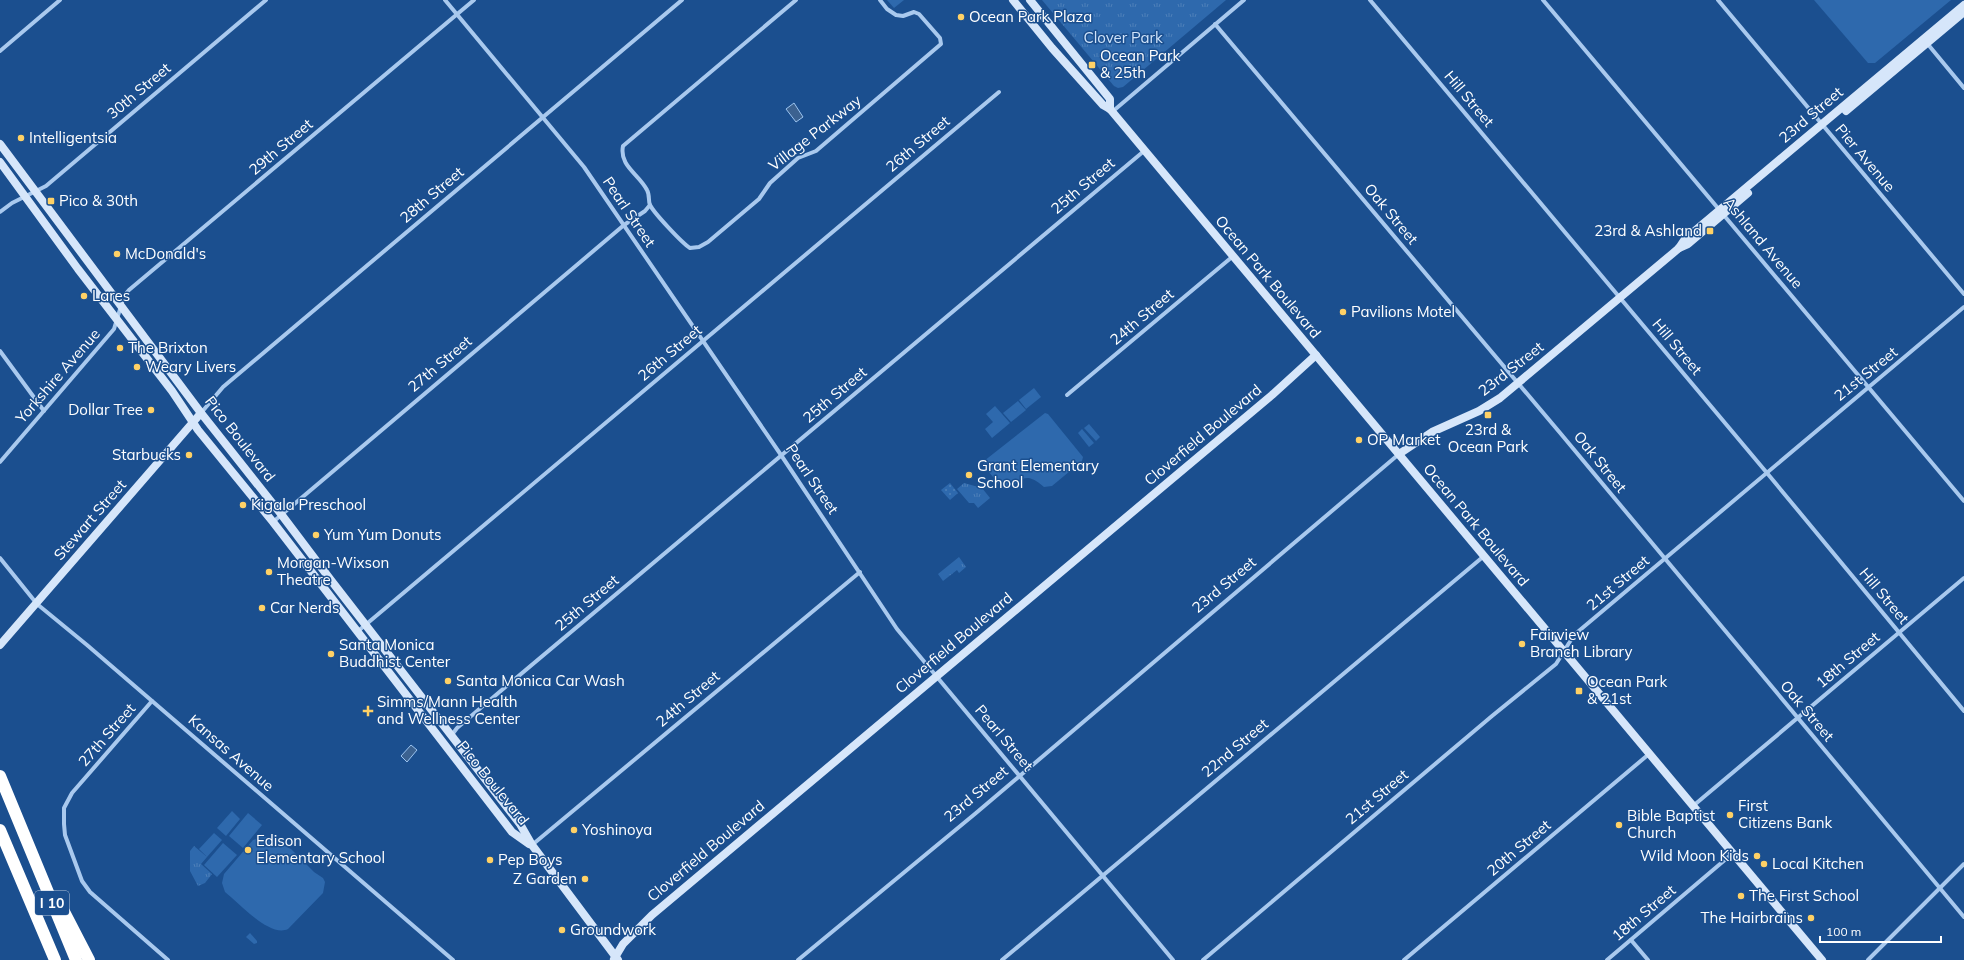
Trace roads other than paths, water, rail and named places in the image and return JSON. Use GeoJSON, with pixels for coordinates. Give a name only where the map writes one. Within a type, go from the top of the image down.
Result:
{"type":"FeatureCollection","features":[{"type":"Feature","properties":{"kind":"highway","name":"I 10"},"geometry":{"type":"LineString","coordinates":[[0,776],[76,960]]}},
{"type":"Feature","properties":{"kind":"highway","name":"I 10"},"geometry":{"type":"LineString","coordinates":[[0,830],[55,960]]}},
{"type":"Feature","properties":{"kind":"highway"},"geometry":{"type":"LineString","coordinates":[[29,846],[89,960]]}},
{"type":"Feature","properties":{"kind":"highway"},"geometry":{"type":"LineString","coordinates":[[26,892],[34,930],[46,960]]}},
{"type":"Feature","properties":{"kind":"street"},"geometry":{"type":"LineString","coordinates":[[0,51],[60,0]]}},
{"type":"Feature","properties":{"kind":"street","name":"30th Street"},"geometry":{"type":"LineString","coordinates":[[0,212],[25,196],[46,186],[266,0]]}},
{"type":"Feature","properties":{"kind":"street","name":"Pearl Street"},"geometry":{"type":"LineString","coordinates":[[445,0],[584,167],[782,456],[897,629],[1174,960]]}},
{"type":"Feature","properties":{"kind":"street","name":"29th Street"},"geometry":{"type":"LineString","coordinates":[[118,321],[124,296],[129,290],[474,0]]}},
{"type":"Feature","properties":{"kind":"street","name":"28th Street"},"geometry":{"type":"LineString","coordinates":[[201,413],[222,387],[682,0]]}},
{"type":"Feature","properties":{"kind":"street","name":"Village Parkway"},"geometry":{"type":"LineString","coordinates":[[796,0],[623,146],[622,154],[624,162],[647,190],[650,205],[685,246],[690,248],[699,247],[708,242],[759,199],[770,184],[798,158],[816,151],[941,44],[940,38],[919,14],[914,12],[903,16],[896,15],[887,9],[880,0]]}},
{"type":"Feature","properties":{"kind":"street","name":"Ocean Park Boulevard"},"geometry":{"type":"LineString","coordinates":[[1013,0],[1052,48],[1103,106],[1111,110],[1232,257],[1316,355],[1822,960]]}},
{"type":"Feature","properties":{"kind":"street","name":"Ocean Park Boulevard"},"geometry":{"type":"LineString","coordinates":[[1030,0],[1110,99],[1111,110]]}},
{"type":"Feature","properties":{"kind":"street"},"geometry":{"type":"LineString","coordinates":[[1111,110],[1244,0]]}},
{"type":"Feature","properties":{"kind":"street","name":"Hill Street"},"geometry":{"type":"LineString","coordinates":[[1370,0],[1767,473],[1964,711]]}},
{"type":"Feature","properties":{"kind":"street","name":"Ashland Avenue"},"geometry":{"type":"LineString","coordinates":[[1544,0],[1964,501]]}},
{"type":"Feature","properties":{"kind":"street","name":"Pier Avenue"},"geometry":{"type":"LineString","coordinates":[[1718,0],[1964,294]]}},
{"type":"Feature","properties":{"kind":"street","name":"23rd Street"},"geometry":{"type":"LineString","coordinates":[[798,960],[1399,454],[1432,432],[1491,404],[1518,384],[1679,248],[1688,244],[1721,212],[1925,41],[1964,4]]}},
{"type":"Feature","properties":{"kind":"street","name":"23rd Street"},"geometry":{"type":"LineString","coordinates":[[1925,41],[1964,12]]}},
{"type":"Feature","properties":{"kind":"street","name":"Oak Street"},"geometry":{"type":"LineString","coordinates":[[1215,24],[1964,917]]}},
{"type":"Feature","properties":{"kind":"street"},"geometry":{"type":"LineString","coordinates":[[1925,41],[1964,88]]}},
{"type":"Feature","properties":{"kind":"street","name":"26th Street"},"geometry":{"type":"LineString","coordinates":[[357,632],[999,92]]}},
{"type":"Feature","properties":{"kind":"street","name":"Pico Boulevard"},"geometry":{"type":"LineString","coordinates":[[0,144],[121,308],[201,413],[281,514],[365,625],[520,824],[532,845],[614,959]]}},
{"type":"Feature","properties":{"kind":"street","name":"25th Street"},"geometry":{"type":"LineString","coordinates":[[451,736],[456,728],[1144,151]]}},
{"type":"Feature","properties":{"kind":"street","name":"Pico Boulevard"},"geometry":{"type":"LineString","coordinates":[[0,162],[172,391],[193,422],[273,522],[512,832],[532,845]]}},
{"type":"Feature","properties":{"kind":"street","name":"27th Street"},"geometry":{"type":"LineString","coordinates":[[273,522],[624,225],[650,205]]}},
{"type":"Feature","properties":{"kind":"street","name":"24th Street"},"geometry":{"type":"LineString","coordinates":[[1067,395],[1232,257]]}},
{"type":"Feature","properties":{"kind":"street","name":"21st Street"},"geometry":{"type":"LineString","coordinates":[[1203,960],[1492,716],[1556,664],[1574,636],[1964,307]]}},
{"type":"Feature","properties":{"kind":"street","name":"Yorkshire Avenue"},"geometry":{"type":"LineString","coordinates":[[0,462],[114,329],[118,321]]}},
{"type":"Feature","properties":{"kind":"street"},"geometry":{"type":"LineString","coordinates":[[0,351],[44,411]]}},
{"type":"Feature","properties":{"kind":"street","name":"Cloverfield Boulevard"},"geometry":{"type":"LineString","coordinates":[[614,959],[623,944],[640,925],[1272,395],[1316,355]]}},
{"type":"Feature","properties":{"kind":"street","name":"Stewart Street"},"geometry":{"type":"LineString","coordinates":[[0,646],[201,413]]}},
{"type":"Feature","properties":{"kind":"street","name":"22nd Street"},"geometry":{"type":"LineString","coordinates":[[1002,960],[1484,556]]}},
{"type":"Feature","properties":{"kind":"street","name":"Kansas Avenue"},"geometry":{"type":"LineString","coordinates":[[0,558],[37,604],[453,960]]}},
{"type":"Feature","properties":{"kind":"street","name":"24th Street"},"geometry":{"type":"LineString","coordinates":[[532,845],[860,572]]}},
{"type":"Feature","properties":{"kind":"street","name":"18th Street"},"geometry":{"type":"LineString","coordinates":[[1693,806],[1964,578]]}},
{"type":"Feature","properties":{"kind":"street"},"geometry":{"type":"LineString","coordinates":[[406,693],[413,687]]}},
{"type":"Feature","properties":{"kind":"street","name":"27th Street"},"geometry":{"type":"LineString","coordinates":[[152,701],[79,784],[67,800],[63,816],[66,836],[82,881],[90,892],[168,960]]}},
{"type":"Feature","properties":{"kind":"street"},"geometry":{"type":"LineString","coordinates":[[446,747],[451,736]]}},
{"type":"Feature","properties":{"kind":"street","name":"20th Street"},"geometry":{"type":"LineString","coordinates":[[1404,960],[1649,754]]}},
{"type":"Feature","properties":{"kind":"street","name":"18th Street"},"geometry":{"type":"LineString","coordinates":[[1607,960],[1733,853]]}},
{"type":"Feature","properties":{"kind":"street"},"geometry":{"type":"LineString","coordinates":[[1868,960],[1964,864]]}},
{"type":"Feature","properties":{"kind":"street"},"geometry":{"type":"LineString","coordinates":[[1631,940],[1648,960]]}},
{"type":"Feature","properties":{"kind":"place","name":"Ocean Park Plaza"},"geometry":{"type":"Point","coordinates":[961,17]}},
{"type":"Feature","properties":{"kind":"place","name":"Ocean Park & 25th"},"geometry":{"type":"Point","coordinates":[1092,65]}},
{"type":"Feature","properties":{"kind":"place","name":"Intelligentsia"},"geometry":{"type":"Point","coordinates":[21,138]}},
{"type":"Feature","properties":{"kind":"place","name":"Pico & 30th"},"geometry":{"type":"Point","coordinates":[51,201]}},
{"type":"Feature","properties":{"kind":"place","name":"23rd & Ashland"},"geometry":{"type":"Point","coordinates":[1710,231]}},
{"type":"Feature","properties":{"kind":"place","name":"McDonald's"},"geometry":{"type":"Point","coordinates":[117,254]}},
{"type":"Feature","properties":{"kind":"place","name":"Lares"},"geometry":{"type":"Point","coordinates":[84,296]}},
{"type":"Feature","properties":{"kind":"place","name":"Pavilions Motel"},"geometry":{"type":"Point","coordinates":[1343,312]}},
{"type":"Feature","properties":{"kind":"place","name":"The Brixton"},"geometry":{"type":"Point","coordinates":[120,348]}},
{"type":"Feature","properties":{"kind":"place","name":"Weary Livers"},"geometry":{"type":"Point","coordinates":[137,367]}},
{"type":"Feature","properties":{"kind":"place","name":"Dollar Tree"},"geometry":{"type":"Point","coordinates":[151,410]}},
{"type":"Feature","properties":{"kind":"place","name":"23rd & Ocean Park"},"geometry":{"type":"Point","coordinates":[1488,415]}},
{"type":"Feature","properties":{"kind":"place","name":"OP Market"},"geometry":{"type":"Point","coordinates":[1359,440]}},
{"type":"Feature","properties":{"kind":"place","name":"Starbucks"},"geometry":{"type":"Point","coordinates":[189,455]}},
{"type":"Feature","properties":{"kind":"place","name":"Grant Elementary School"},"geometry":{"type":"Point","coordinates":[969,475]}},
{"type":"Feature","properties":{"kind":"place","name":"Kigala Preschool"},"geometry":{"type":"Point","coordinates":[243,505]}},
{"type":"Feature","properties":{"kind":"place","name":"Yum Yum Donuts"},"geometry":{"type":"Point","coordinates":[316,535]}},
{"type":"Feature","properties":{"kind":"place","name":"Morgan-Wixson Theatre"},"geometry":{"type":"Point","coordinates":[269,572]}},
{"type":"Feature","properties":{"kind":"place","name":"Car Nerds"},"geometry":{"type":"Point","coordinates":[262,608]}},
{"type":"Feature","properties":{"kind":"place","name":"Fairview Branch Library"},"geometry":{"type":"Point","coordinates":[1522,644]}},
{"type":"Feature","properties":{"kind":"place","name":"Santa Monica Buddhist Center"},"geometry":{"type":"Point","coordinates":[331,654]}},
{"type":"Feature","properties":{"kind":"place","name":"Santa Monica Car Wash"},"geometry":{"type":"Point","coordinates":[448,681]}},
{"type":"Feature","properties":{"kind":"place","name":"Ocean Park & 21st"},"geometry":{"type":"Point","coordinates":[1579,691]}},
{"type":"Feature","properties":{"kind":"place","name":"Simms/Mann Health and Wellness Center"},"geometry":{"type":"Point","coordinates":[368,711]}},
{"type":"Feature","properties":{"kind":"place","name":"First Citizens Bank"},"geometry":{"type":"Point","coordinates":[1730,815]}},
{"type":"Feature","properties":{"kind":"place","name":"Bible Baptist Church"},"geometry":{"type":"Point","coordinates":[1619,825]}},
{"type":"Feature","properties":{"kind":"place","name":"Yoshinoya"},"geometry":{"type":"Point","coordinates":[574,830]}},
{"type":"Feature","properties":{"kind":"place","name":"Edison Elementary School"},"geometry":{"type":"Point","coordinates":[248,850]}},
{"type":"Feature","properties":{"kind":"place","name":"Wild Moon Kids"},"geometry":{"type":"Point","coordinates":[1757,856]}},
{"type":"Feature","properties":{"kind":"place","name":"Pep Boys"},"geometry":{"type":"Point","coordinates":[490,860]}},
{"type":"Feature","properties":{"kind":"place","name":"Local Kitchen"},"geometry":{"type":"Point","coordinates":[1764,864]}},
{"type":"Feature","properties":{"kind":"place","name":"Z Garden"},"geometry":{"type":"Point","coordinates":[585,879]}},
{"type":"Feature","properties":{"kind":"place","name":"The First School"},"geometry":{"type":"Point","coordinates":[1741,896]}},
{"type":"Feature","properties":{"kind":"place","name":"The Hairbrains"},"geometry":{"type":"Point","coordinates":[1811,918]}},
{"type":"Feature","properties":{"kind":"place","name":"Groundwork"},"geometry":{"type":"Point","coordinates":[562,930]}},
{"type":"Feature","properties":{"kind":"park label","name":"Clover Park"},"geometry":{"type":"Point","coordinates":[1123,38]}}]}
